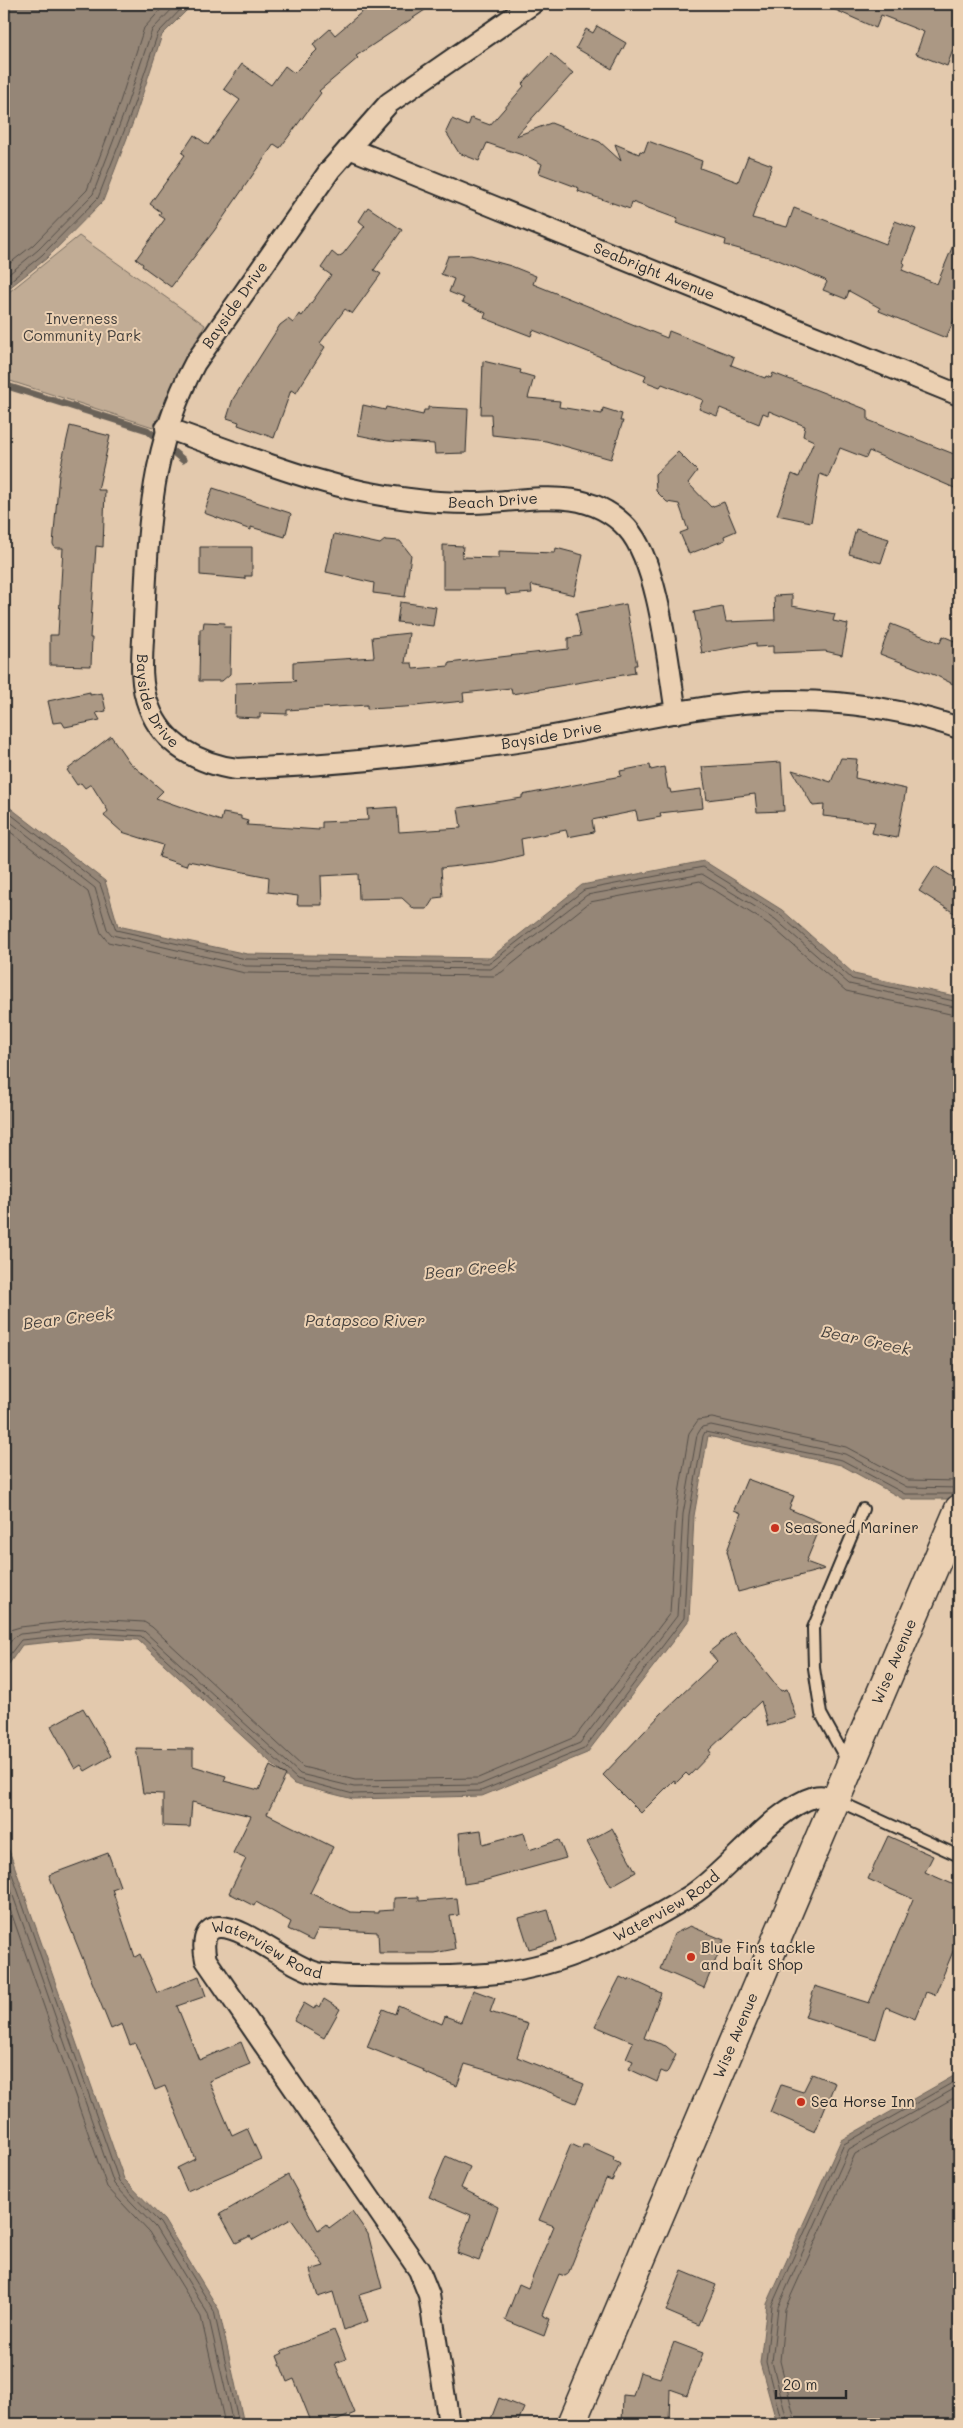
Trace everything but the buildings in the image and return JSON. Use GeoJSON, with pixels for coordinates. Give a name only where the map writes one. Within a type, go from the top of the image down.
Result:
{"type":"FeatureCollection","features":[{"type":"Feature","properties":{"kind":"main road","name":"Wise Avenue"},"geometry":{"type":"LineString","coordinates":[[574,2422],[959,1509]]}},
{"type":"Feature","properties":{"kind":"street","name":"Bayside Drive"},"geometry":{"type":"LineString","coordinates":[[532,4],[389,103],[315,190],[195,363],[183,386],[166,428],[154,484],[148,539],[143,667],[144,690],[149,708],[159,726],[172,743],[200,761],[220,767],[237,769],[397,758],[533,740],[676,713],[749,702],[816,702],[902,712],[959,728]]}},
{"type":"Feature","properties":{"kind":"street","name":"Seabright Avenue"},"geometry":{"type":"LineString","coordinates":[[349,148],[959,395]]}},
{"type":"Feature","properties":{"kind":"street","name":"Beach Drive"},"geometry":{"type":"LineString","coordinates":[[166,428],[334,486],[379,495],[410,500],[473,503],[553,497],[586,502],[602,509],[627,528],[646,558],[654,586],[676,713]]}},
{"type":"Feature","properties":{"kind":"street","name":"Waterview Road"},"geometry":{"type":"LineString","coordinates":[[449,2424],[429,2295],[419,2270],[206,1960],[203,1947],[206,1936],[210,1930],[218,1927],[231,1928],[303,1968],[320,1973],[403,1977],[480,1974],[518,1970],[548,1964],[644,1922],[692,1894],[798,1805],[822,1796],[836,1800]]}},
{"type":"Feature","properties":{"kind":"lane"},"geometry":{"type":"LineString","coordinates":[[850,1766],[821,1714],[814,1668],[813,1628],[863,1509]]}},
{"type":"Feature","properties":{"kind":"lane"},"geometry":{"type":"LineString","coordinates":[[836,1800],[959,1856]]}},
{"type":"Feature","properties":{"kind":"green space","name":"Inverness Community Park"},"geometry":{"type":"Polygon","coordinates":[[[79,236],[205,325],[153,427],[4,379],[4,296],[79,236]]]}},
{"type":"Feature","properties":{"kind":"water"},"geometry":{"type":"Polygon","coordinates":[[[4,4],[193,4],[162,35],[135,117],[103,201],[46,259],[4,292],[4,4]]]}},
{"type":"Feature","properties":{"kind":"water","name":"Patapsco River"},"geometry":{"type":"Polygon","coordinates":[[[4,803],[105,881],[118,926],[247,954],[490,958],[582,885],[704,861],[782,910],[854,974],[959,997],[959,1499],[903,1499],[841,1465],[708,1436],[694,1516],[689,1620],[587,1753],[482,1796],[353,1799],[294,1784],[138,1640],[91,1638],[22,1645],[4,1671],[4,803]]]}},
{"type":"Feature","properties":{"kind":"water"},"geometry":{"type":"Polygon","coordinates":[[[4,1836],[124,2179],[164,2220],[219,2310],[244,2424],[4,2424],[4,1836]]]}},
{"type":"Feature","properties":{"kind":"water"},"geometry":{"type":"Polygon","coordinates":[[[959,2073],[959,2424],[777,2424],[760,2363],[767,2304],[841,2140],[959,2073]]]}},
{"type":"Feature","properties":{"kind":"waterway"},"geometry":{"type":"LineString","coordinates":[[4,385],[147,430],[183,460]]}},
{"type":"Feature","properties":{"kind":"place","name":"Seasoned Mariner"},"geometry":{"type":"Point","coordinates":[775,1528]}},
{"type":"Feature","properties":{"kind":"place","name":"Blue Fins tackle and bait Shop"},"geometry":{"type":"Point","coordinates":[691,1957]}},
{"type":"Feature","properties":{"kind":"place","name":"Sea Horse Inn"},"geometry":{"type":"Point","coordinates":[801,2102]}},
{"type":"Feature","properties":{"kind":"water label","name":"Bear Creek"},"geometry":{"type":"Point","coordinates":[470,1269]}},
{"type":"Feature","properties":{"kind":"water label","name":"Bear Creek"},"geometry":{"type":"Point","coordinates":[68,1318]}},
{"type":"Feature","properties":{"kind":"water label","name":"Bear Creek"},"geometry":{"type":"Point","coordinates":[866,1340]}}]}
